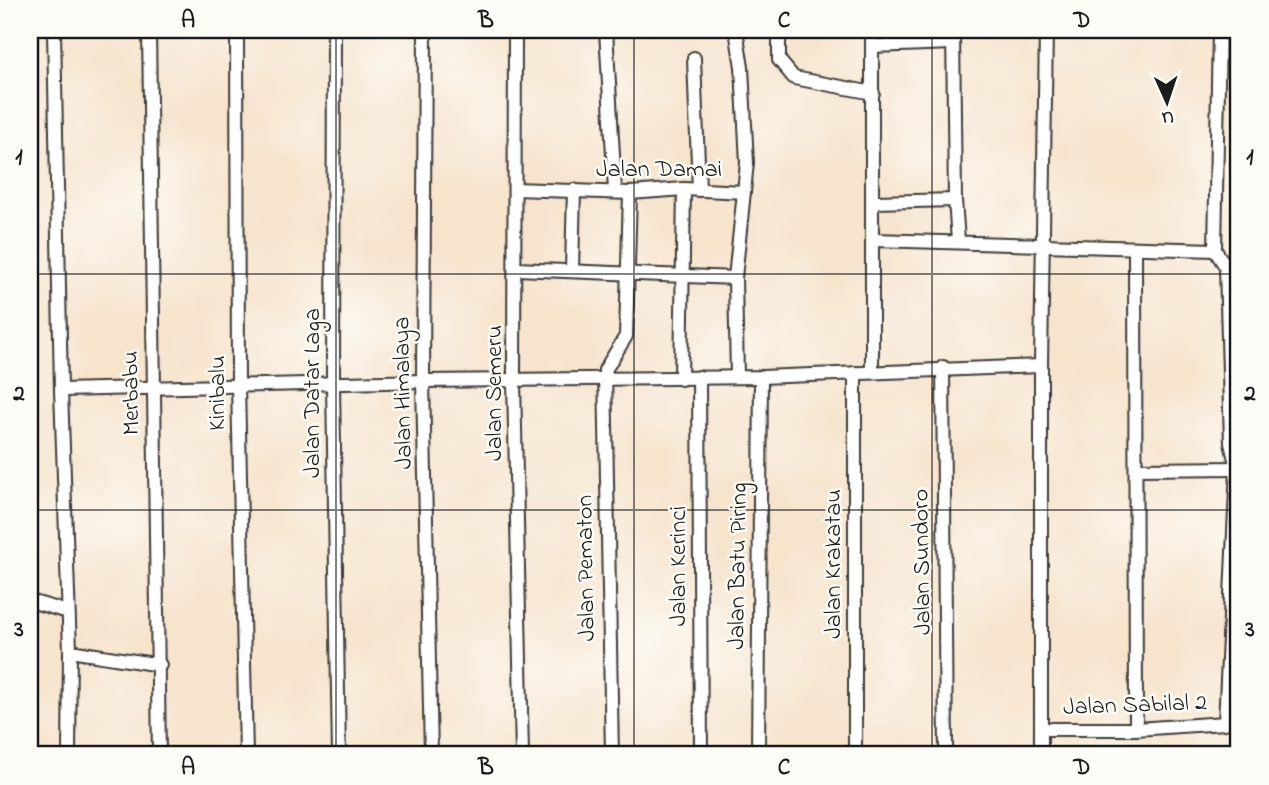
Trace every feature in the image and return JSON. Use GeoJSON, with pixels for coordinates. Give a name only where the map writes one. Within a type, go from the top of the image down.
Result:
{"type":"FeatureCollection","features":[{"type":"Feature","properties":{"kind":"street"},"geometry":{"type":"LineString","coordinates":[[54,30],[61,390],[70,651],[69,755]]}},
{"type":"Feature","properties":{"kind":"street","name":"Merbabu"},"geometry":{"type":"LineString","coordinates":[[149,30],[152,388],[160,665],[159,755]]}},
{"type":"Feature","properties":{"kind":"street","name":"Kinibalu"},"geometry":{"type":"LineString","coordinates":[[237,30],[238,384],[246,755]]}},
{"type":"Feature","properties":{"kind":"street","name":"Jalan Datar Laga"},"geometry":{"type":"LineString","coordinates":[[334,30],[333,385],[338,755]]}},
{"type":"Feature","properties":{"kind":"street","name":"Jalan Himalaya"},"geometry":{"type":"LineString","coordinates":[[425,30],[424,381],[431,755]]}},
{"type":"Feature","properties":{"kind":"street","name":"Jalan Semeru"},"geometry":{"type":"LineString","coordinates":[[515,30],[514,381],[522,755]]}},
{"type":"Feature","properties":{"kind":"street"},"geometry":{"type":"LineString","coordinates":[[606,30],[615,191]]}},
{"type":"Feature","properties":{"kind":"street"},"geometry":{"type":"LineString","coordinates":[[736,30],[742,67],[747,163],[744,192]]}},
{"type":"Feature","properties":{"kind":"street"},"geometry":{"type":"LineString","coordinates":[[779,30],[779,60],[793,78],[873,93]]}},
{"type":"Feature","properties":{"kind":"street"},"geometry":{"type":"LineString","coordinates":[[872,30],[872,372]]}},
{"type":"Feature","properties":{"kind":"street"},"geometry":{"type":"LineString","coordinates":[[1041,755],[1041,366],[1046,30]]}},
{"type":"Feature","properties":{"kind":"street"},"geometry":{"type":"LineString","coordinates":[[1137,469],[1238,468],[1231,443],[1226,267],[1215,250],[1219,30]]}},
{"type":"Feature","properties":{"kind":"street"},"geometry":{"type":"LineString","coordinates":[[873,46],[953,36],[958,241]]}},
{"type":"Feature","properties":{"kind":"street"},"geometry":{"type":"LineString","coordinates":[[694,58],[699,190]]}},
{"type":"Feature","properties":{"kind":"street","name":"Jalan Damai"},"geometry":{"type":"LineString","coordinates":[[515,189],[630,193],[684,189],[744,192],[735,278],[737,376]]}},
{"type":"Feature","properties":{"kind":"street"},"geometry":{"type":"LineString","coordinates":[[681,379],[684,189]]}},
{"type":"Feature","properties":{"kind":"street"},"geometry":{"type":"LineString","coordinates":[[572,271],[574,190]]}},
{"type":"Feature","properties":{"kind":"street"},"geometry":{"type":"LineString","coordinates":[[605,380],[607,364],[626,336],[630,193]]}},
{"type":"Feature","properties":{"kind":"street"},"geometry":{"type":"LineString","coordinates":[[874,202],[956,200]]}},
{"type":"Feature","properties":{"kind":"street"},"geometry":{"type":"LineString","coordinates":[[873,240],[1215,250]]}},
{"type":"Feature","properties":{"kind":"street"},"geometry":{"type":"LineString","coordinates":[[1135,248],[1136,729]]}},
{"type":"Feature","properties":{"kind":"street"},"geometry":{"type":"LineString","coordinates":[[516,269],[735,278]]}},
{"type":"Feature","properties":{"kind":"street"},"geometry":{"type":"LineString","coordinates":[[61,390],[238,384],[681,379],[943,367],[1041,366]]}},
{"type":"Feature","properties":{"kind":"street","name":"Jalan Sundoro"},"geometry":{"type":"LineString","coordinates":[[943,367],[946,755]]}},
{"type":"Feature","properties":{"kind":"street","name":"Jalan Krakatau"},"geometry":{"type":"LineString","coordinates":[[855,373],[855,755]]}},
{"type":"Feature","properties":{"kind":"street","name":"Jalan Kerinci"},"geometry":{"type":"LineString","coordinates":[[699,377],[701,755]]}},
{"type":"Feature","properties":{"kind":"street","name":"Jalan Batu Piring"},"geometry":{"type":"LineString","coordinates":[[758,755],[761,377]]}},
{"type":"Feature","properties":{"kind":"street","name":"Jalan Pematon"},"geometry":{"type":"LineString","coordinates":[[605,380],[612,755]]}},
{"type":"Feature","properties":{"kind":"street","name":"Jalan Sabilal 2"},"geometry":{"type":"LineString","coordinates":[[1042,729],[1136,729],[1225,723],[1238,468]]}},
{"type":"Feature","properties":{"kind":"street"},"geometry":{"type":"LineString","coordinates":[[30,601],[68,612]]}},
{"type":"Feature","properties":{"kind":"street"},"geometry":{"type":"LineString","coordinates":[[70,651],[160,665]]}}]}
